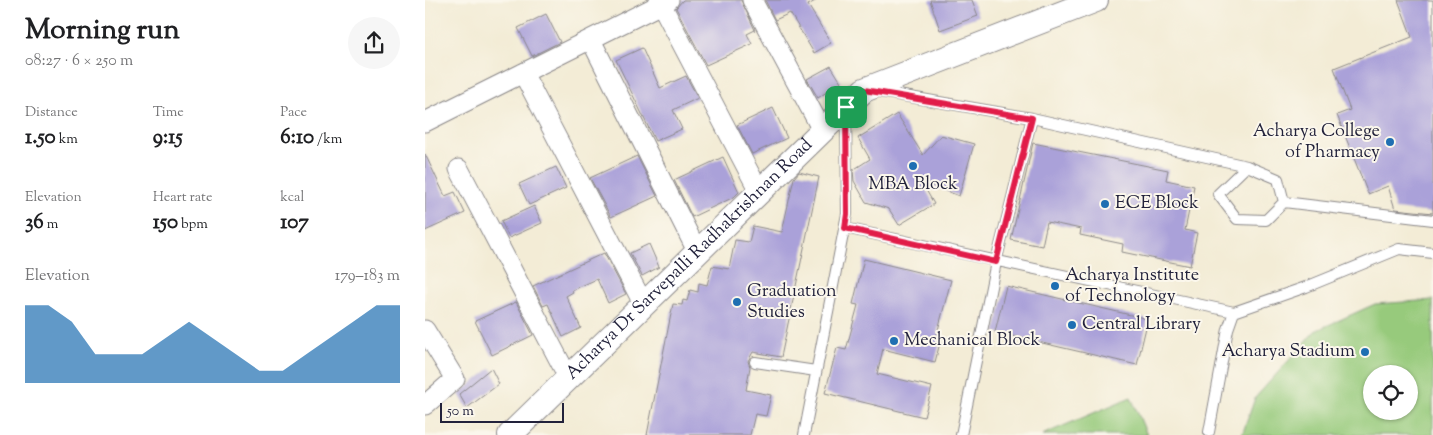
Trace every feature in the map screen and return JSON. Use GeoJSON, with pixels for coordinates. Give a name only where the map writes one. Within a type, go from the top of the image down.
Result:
{"type":"FeatureCollection","features":[{"type":"Feature","properties":{"kind":"street"},"geometry":{"type":"LineString","coordinates":[[752,0],[822,130]]}},
{"type":"Feature","properties":{"kind":"street","name":"Acharya Dr Sarvepalli Radhakrishnan Road"},"geometry":{"type":"LineString","coordinates":[[510,435],[864,90],[1096,0]]}},
{"type":"Feature","properties":{"kind":"street"},"geometry":{"type":"LineString","coordinates":[[425,122],[591,40],[663,1],[760,193]]}},
{"type":"Feature","properties":{"kind":"street"},"geometry":{"type":"LineString","coordinates":[[591,40],[698,252]]}},
{"type":"Feature","properties":{"kind":"street"},"geometry":{"type":"LineString","coordinates":[[523,73],[644,305]]}},
{"type":"Feature","properties":{"kind":"street"},"geometry":{"type":"LineString","coordinates":[[459,168],[568,377]]}},
{"type":"Feature","properties":{"kind":"street"},"geometry":{"type":"LineString","coordinates":[[425,330],[455,379],[425,405]]}},
{"type":"Feature","properties":{"kind":"lane"},"geometry":{"type":"LineString","coordinates":[[864,90],[1032,118],[1247,166],[1277,179],[1284,202]]}},
{"type":"Feature","properties":{"kind":"lane"},"geometry":{"type":"LineString","coordinates":[[804,435],[847,214],[846,107]]}},
{"type":"Feature","properties":{"kind":"lane"},"geometry":{"type":"LineString","coordinates":[[961,435],[996,262],[1032,118]]}},
{"type":"Feature","properties":{"kind":"lane"},"geometry":{"type":"LineString","coordinates":[[1247,166],[1218,194],[1237,219],[1266,220],[1284,202]]}},
{"type":"Feature","properties":{"kind":"lane"},"geometry":{"type":"LineString","coordinates":[[1284,202],[1433,220]]}},
{"type":"Feature","properties":{"kind":"lane"},"geometry":{"type":"LineString","coordinates":[[845,228],[1234,312],[1306,287],[1399,249],[1433,253]]}},
{"type":"Feature","properties":{"kind":"lane"},"geometry":{"type":"LineString","coordinates":[[1209,432],[1228,329],[1234,312]]}},
{"type":"Feature","properties":{"kind":"lane"},"geometry":{"type":"LineString","coordinates":[[755,362],[816,371]]}},
{"type":"Feature","properties":{"kind":"green space","name":"Acharya Stadium"},"geometry":{"type":"Polygon","coordinates":[[[1433,300],[1433,435],[1242,435],[1255,398],[1315,331],[1375,304],[1433,300]]]}},
{"type":"Feature","properties":{"kind":"green space"},"geometry":{"type":"Polygon","coordinates":[[[1131,397],[1147,435],[1042,435],[1131,397]]]}},
{"type":"Feature","properties":{"kind":"building"},"geometry":{"type":"Polygon","coordinates":[[[683,0],[741,0],[755,30],[747,34],[752,44],[706,65],[676,8],[683,0]]]}},
{"type":"Feature","properties":{"kind":"building"},"geometry":{"type":"Polygon","coordinates":[[[765,0],[817,0],[808,5],[831,43],[814,53],[790,13],[775,20],[765,0]]]}},
{"type":"Feature","properties":{"kind":"building"},"geometry":{"type":"Polygon","coordinates":[[[930,0],[972,0],[978,16],[940,30],[930,0]]]}},
{"type":"Feature","properties":{"kind":"building"},"geometry":{"type":"Polygon","coordinates":[[[1398,0],[1433,0],[1433,213],[1395,209],[1388,186],[1368,194],[1337,115],[1350,110],[1334,68],[1412,37],[1398,0]]]}},
{"type":"Feature","properties":{"kind":"building"},"geometry":{"type":"Polygon","coordinates":[[[546,14],[560,42],[532,56],[518,28],[546,14]]]}},
{"type":"Feature","properties":{"kind":"building"},"geometry":{"type":"Polygon","coordinates":[[[642,48],[660,88],[686,76],[698,98],[673,110],[682,129],[655,141],[616,60],[642,48]]]}},
{"type":"Feature","properties":{"kind":"building"},"geometry":{"type":"Polygon","coordinates":[[[831,66],[841,82],[818,98],[807,79],[831,66]]]}},
{"type":"Feature","properties":{"kind":"building"},"geometry":{"type":"Polygon","coordinates":[[[773,108],[787,138],[752,154],[737,125],[773,108]]]}},
{"type":"Feature","properties":{"kind":"building","name":"MBA Block"},"geometry":{"type":"Polygon","coordinates":[[[897,114],[923,155],[941,135],[974,144],[959,196],[921,181],[934,204],[899,225],[889,209],[866,202],[854,181],[853,170],[870,159],[858,138],[897,114]]]}},
{"type":"Feature","properties":{"kind":"building","name":"ECE Block"},"geometry":{"type":"Polygon","coordinates":[[[1033,143],[1168,170],[1166,180],[1194,186],[1185,230],[1197,233],[1190,266],[1122,252],[1123,244],[1080,235],[1081,229],[1047,222],[1042,246],[1011,240],[1033,143]]]}},
{"type":"Feature","properties":{"kind":"building"},"geometry":{"type":"Polygon","coordinates":[[[425,154],[445,196],[455,192],[465,213],[425,231],[425,154]]]}},
{"type":"Feature","properties":{"kind":"building"},"geometry":{"type":"Polygon","coordinates":[[[637,156],[657,196],[611,217],[590,178],[637,156]]]}},
{"type":"Feature","properties":{"kind":"building"},"geometry":{"type":"Polygon","coordinates":[[[723,157],[739,192],[734,197],[692,217],[674,180],[723,157]]]}},
{"type":"Feature","properties":{"kind":"building"},"geometry":{"type":"Polygon","coordinates":[[[556,167],[566,188],[529,205],[519,184],[556,167]]]}},
{"type":"Feature","properties":{"kind":"building","name":"Graduation Studies"},"geometry":{"type":"Polygon","coordinates":[[[799,172],[819,177],[781,357],[753,352],[748,361],[750,367],[746,390],[771,395],[766,416],[755,414],[750,435],[647,435],[673,304],[682,305],[683,300],[687,301],[690,290],[698,292],[699,283],[707,285],[712,266],[729,269],[735,240],[749,242],[753,226],[782,232],[794,178],[799,172]]]}},
{"type":"Feature","properties":{"kind":"building"},"geometry":{"type":"Polygon","coordinates":[[[534,206],[542,223],[509,238],[501,221],[534,206]]]}},
{"type":"Feature","properties":{"kind":"building"},"geometry":{"type":"Polygon","coordinates":[[[649,244],[659,267],[642,276],[630,253],[649,244]]]}},
{"type":"Feature","properties":{"kind":"building"},"geometry":{"type":"Polygon","coordinates":[[[604,253],[626,294],[608,303],[597,279],[572,290],[573,292],[566,296],[581,328],[563,337],[548,304],[543,306],[533,286],[604,253]]]}},
{"type":"Feature","properties":{"kind":"building","name":"Mechanical Block"},"geometry":{"type":"Polygon","coordinates":[[[864,259],[951,280],[937,334],[942,335],[935,362],[883,349],[877,374],[932,387],[924,417],[825,393],[837,348],[846,350],[858,305],[853,304],[864,259]]]}},
{"type":"Feature","properties":{"kind":"building","name":"Central Library"},"geometry":{"type":"Polygon","coordinates":[[[1006,286],[1148,319],[1137,365],[995,332],[1006,286]]]}},
{"type":"Feature","properties":{"kind":"building"},"geometry":{"type":"Polygon","coordinates":[[[516,302],[533,335],[492,355],[475,321],[516,302]]]}},
{"type":"Feature","properties":{"kind":"building"},"geometry":{"type":"Polygon","coordinates":[[[491,368],[499,384],[467,408],[459,394],[491,368]]]}},
{"type":"Feature","properties":{"kind":"place","name":"Acharya College of Pharmacy"},"geometry":{"type":"Point","coordinates":[1390,142]}},
{"type":"Feature","properties":{"kind":"place","name":"MBA Block"},"geometry":{"type":"Point","coordinates":[913,166]}},
{"type":"Feature","properties":{"kind":"place","name":"ECE Block"},"geometry":{"type":"Point","coordinates":[1105,204]}},
{"type":"Feature","properties":{"kind":"place","name":"Acharya Institute of Technology"},"geometry":{"type":"Point","coordinates":[1055,286]}},
{"type":"Feature","properties":{"kind":"place","name":"Graduation Studies"},"geometry":{"type":"Point","coordinates":[737,302]}},
{"type":"Feature","properties":{"kind":"place","name":"Central Library"},"geometry":{"type":"Point","coordinates":[1072,325]}},
{"type":"Feature","properties":{"kind":"place","name":"Mechanical Block"},"geometry":{"type":"Point","coordinates":[894,341]}},
{"type":"Feature","properties":{"kind":"place","name":"Acharya Stadium"},"geometry":{"type":"Point","coordinates":[1365,352]}},
{"type":"Feature","properties":{"kind":"route"},"geometry":{"type":"LineString","coordinates":[[864,90],[1032,118],[996,262],[845,228],[847,214],[846,107],[864,90]]}}]}
